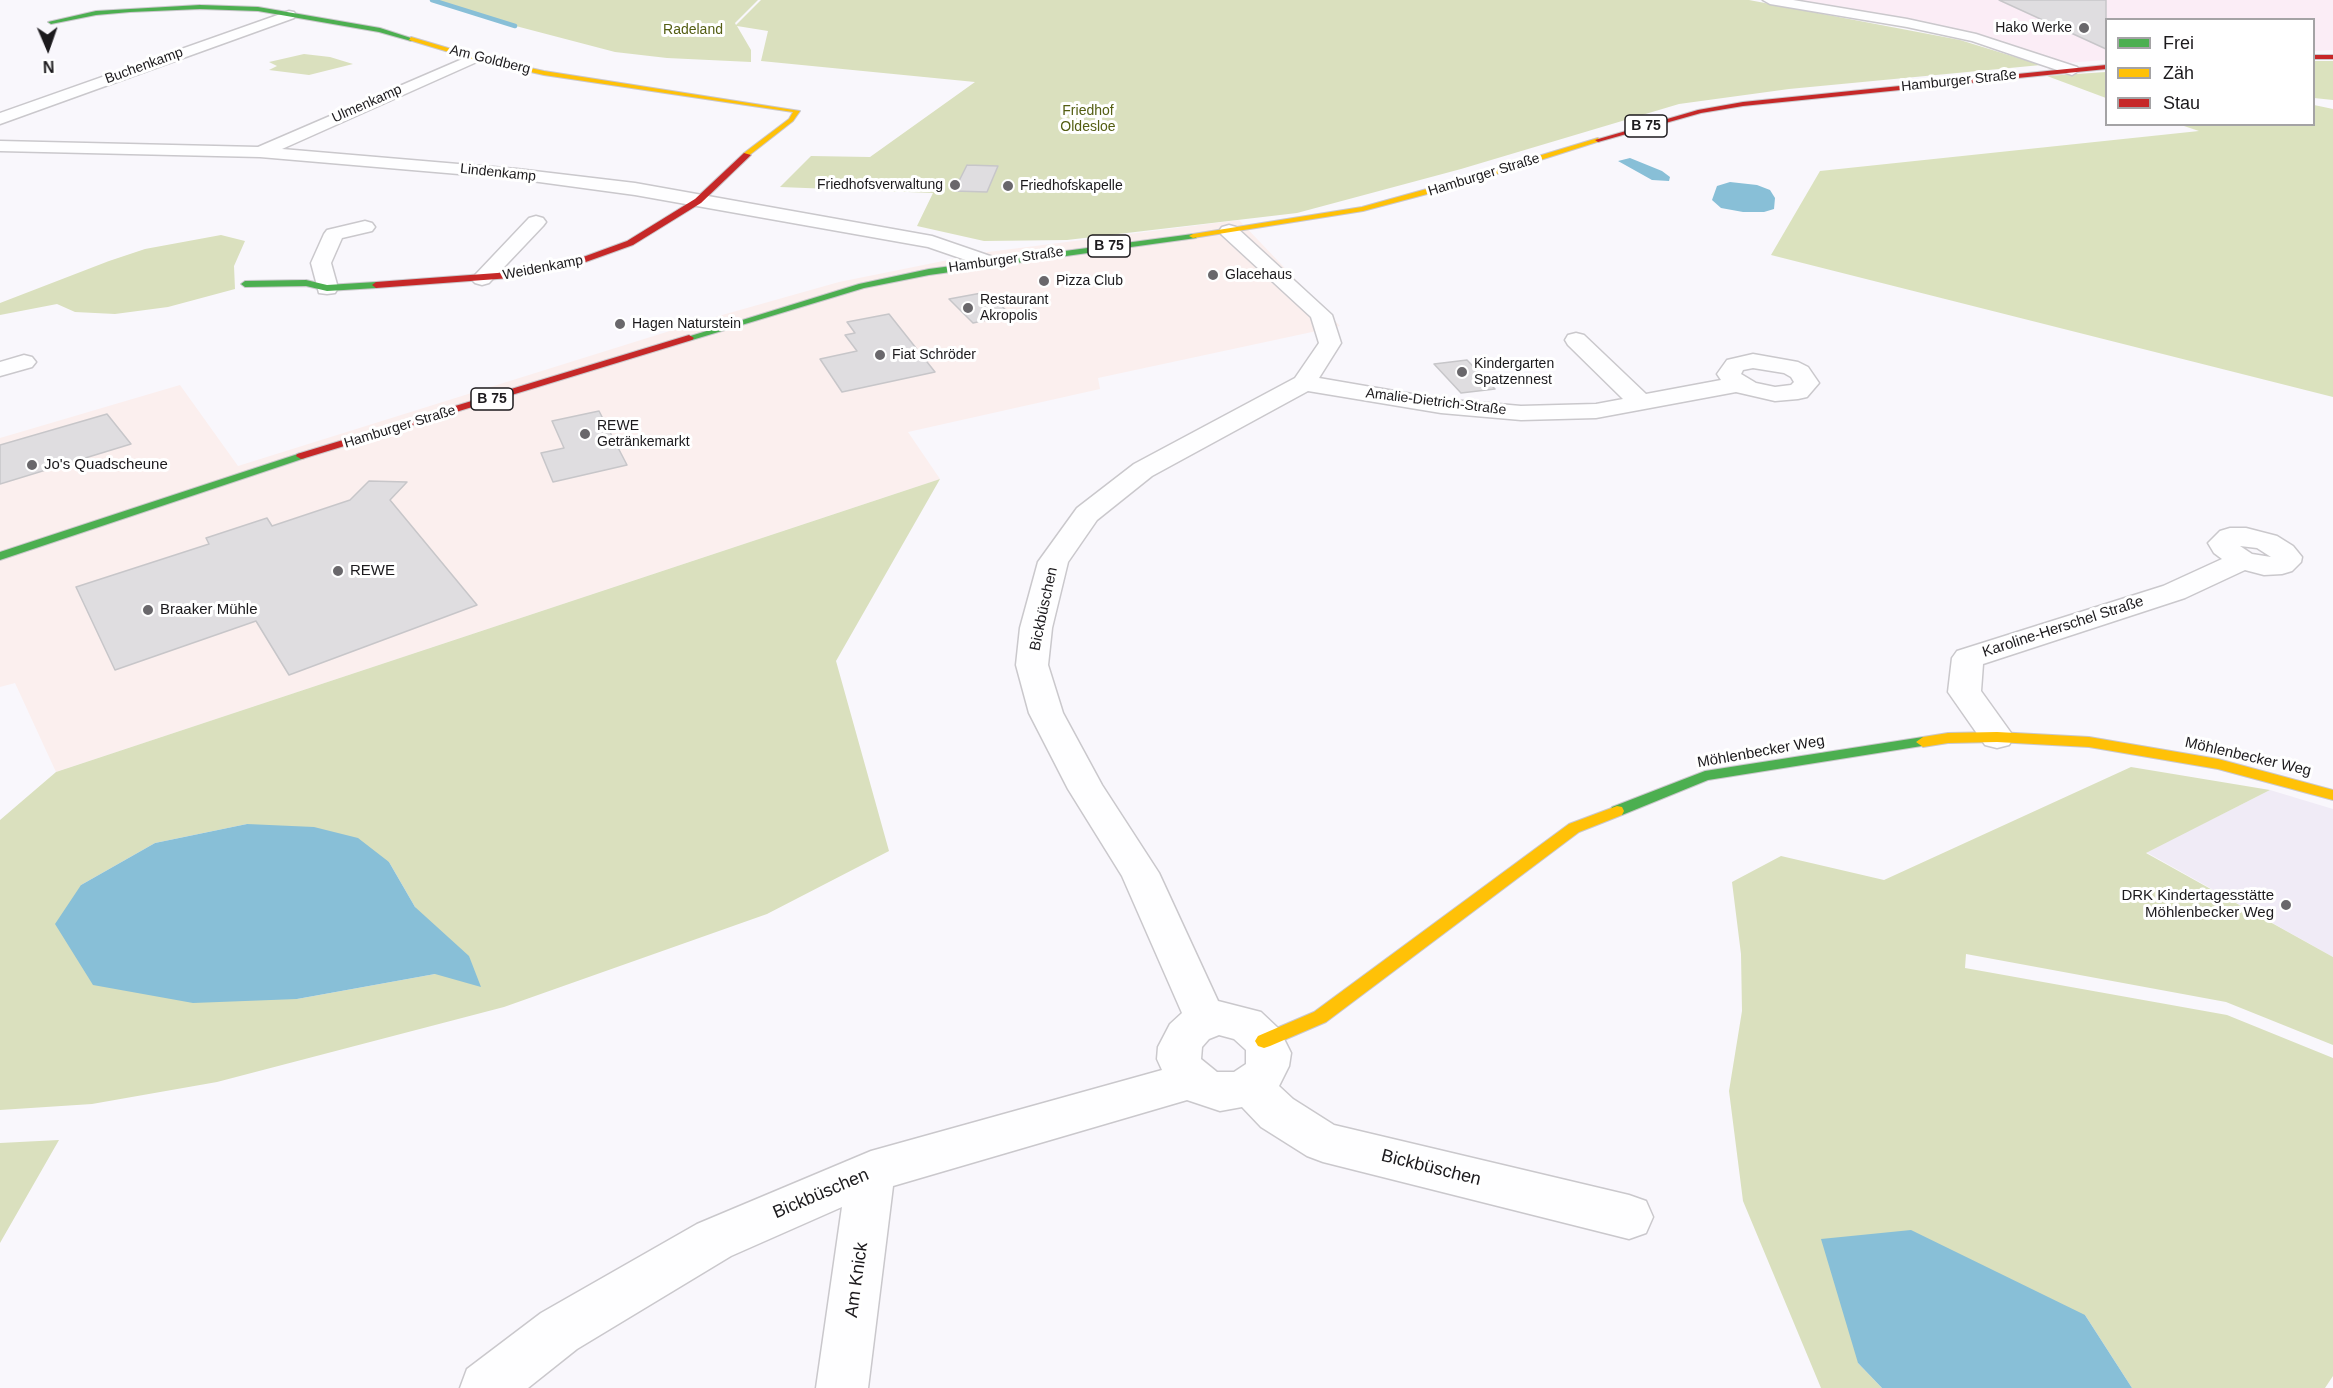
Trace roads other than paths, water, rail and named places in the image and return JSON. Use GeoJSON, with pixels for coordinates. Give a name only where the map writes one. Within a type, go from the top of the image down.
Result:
{"type":"FeatureCollection","features":[{"type":"Feature","properties":{"kind":"street","name":"Hamburger Straße"},"geometry":{"type":"LineString","coordinates":[[1770,0],[1907,23],[1976,38],[2072,70]]}},
{"type":"Feature","properties":{"kind":"street","name":"Am Goldberg"},"geometry":{"type":"LineString","coordinates":[[51,22],[96,13],[188,7],[258,9],[380,30],[474,58],[594,82],[797,111],[791,120],[750,152],[698,201]]}},
{"type":"Feature","properties":{"kind":"street","name":"Buchenkamp"},"geometry":{"type":"LineString","coordinates":[[0,119],[133,69],[289,15]]}},
{"type":"Feature","properties":{"kind":"street"},"geometry":{"type":"LineString","coordinates":[[2315,57],[2333,57]]}},
{"type":"Feature","properties":{"kind":"street","name":"Ulmenkamp"},"geometry":{"type":"LineString","coordinates":[[260,152],[474,58]]}},
{"type":"Feature","properties":{"kind":"street","name":"Hamburger Straße"},"geometry":{"type":"LineString","coordinates":[[0,556],[262,468],[808,301],[918,274],[989,262],[1229,231],[1363,209],[1412,197],[1700,111],[1804,96],[2105,67]]}},
{"type":"Feature","properties":{"kind":"street","name":"Lindenkamp"},"geometry":{"type":"LineString","coordinates":[[5,154],[41,148],[199,149],[517,174],[635,189],[932,242],[989,262]]}},
{"type":"Feature","properties":{"kind":"street","name":"Weidenkamp"},"geometry":{"type":"LineString","coordinates":[[245,284],[306,283],[327,288],[482,279],[566,266],[630,243],[698,201]]}},
{"type":"Feature","properties":{"kind":"street","name":"Weidenkamp"},"geometry":{"type":"LineString","coordinates":[[482,279],[536,222]]}},
{"type":"Feature","properties":{"kind":"street"},"geometry":{"type":"LineString","coordinates":[[327,288],[321,263],[334,234],[365,227]]}},
{"type":"Feature","properties":{"kind":"street","name":"Bickbüschen"},"geometry":{"type":"LineString","coordinates":[[1206,1021],[1140,873],[1086,789],[1046,713],[1032,665],[1036,628],[1053,562],[1087,514],[1143,470],[1304,383],[1330,343],[1321,315],[1229,231]]}},
{"type":"Feature","properties":{"kind":"street"},"geometry":{"type":"LineString","coordinates":[[1576,340],[1640,402]]}},
{"type":"Feature","properties":{"kind":"street"},"geometry":{"type":"LineString","coordinates":[[0,369],[24,362]]}},
{"type":"Feature","properties":{"kind":"street","name":"Amalie-Dietrich-Straße"},"geometry":{"type":"LineString","coordinates":[[1304,383],[1441,406],[1521,413],[1596,411],[1739,384]]}},
{"type":"Feature","properties":{"kind":"street","name":"Karoline-Herschel Straße"},"geometry":{"type":"LineString","coordinates":[[1998,737],[1964,692],[1968,658],[2174,592],[2242,561]]}},
{"type":"Feature","properties":{"kind":"street","name":"Möhlenbecker Weg"},"geometry":{"type":"LineString","coordinates":[[1264,1041],[1320,1017],[1574,828],[1706,776],[1948,738],[1998,737],[2101,744],[2218,764],[2333,795]]}},
{"type":"Feature","properties":{"kind":"street"},"geometry":{"type":"LineString","coordinates":[[1219,1018],[1239,1021],[1256,1031],[1264,1041],[1269,1053],[1267,1066],[1261,1077],[1249,1086],[1235,1091],[1220,1092],[1205,1088],[1192,1080],[1184,1071],[1179,1059],[1180,1047],[1185,1036],[1194,1027],[1219,1018]]}},
{"type":"Feature","properties":{"kind":"street","name":"Bickbüschen"},"geometry":{"type":"LineString","coordinates":[[486,1388],[559,1332],[714,1240],[872,1172],[1192,1080]]}},
{"type":"Feature","properties":{"kind":"street","name":"Bickbüschen"},"geometry":{"type":"LineString","coordinates":[[1249,1086],[1277,1113],[1323,1142],[1629,1217]]}},
{"type":"Feature","properties":{"kind":"street","name":"Am Knick"},"geometry":{"type":"LineString","coordinates":[[842,1388],[872,1172]]}},
{"type":"Feature","properties":{"kind":"water"},"geometry":{"type":"Polygon","coordinates":[[[1630,158],[1662,171],[1670,177],[1669,181],[1652,180],[1618,161],[1630,158]]]}},
{"type":"Feature","properties":{"kind":"water"},"geometry":{"type":"Polygon","coordinates":[[[1730,182],[1757,185],[1770,190],[1775,198],[1774,209],[1764,212],[1743,212],[1721,208],[1712,200],[1717,186],[1730,182]]]}},
{"type":"Feature","properties":{"kind":"water"},"geometry":{"type":"Polygon","coordinates":[[[247,824],[314,827],[358,838],[389,862],[415,907],[469,956],[481,987],[435,974],[297,999],[193,1003],[93,985],[55,924],[81,885],[155,843],[247,824]]]}},
{"type":"Feature","properties":{"kind":"water"},"geometry":{"type":"Polygon","coordinates":[[[1911,1230],[2085,1315],[2132,1388],[1882,1388],[1858,1363],[1821,1239],[1911,1230]]]}},
{"type":"Feature","properties":{"kind":"waterway"},"geometry":{"type":"LineString","coordinates":[[432,0],[515,26]]}},
{"type":"Feature","properties":{"kind":"place","name":"Hako Werke"},"geometry":{"type":"Point","coordinates":[2084,28]}},
{"type":"Feature","properties":{"kind":"place","name":"Friedhofsverwaltung"},"geometry":{"type":"Point","coordinates":[955,185]}},
{"type":"Feature","properties":{"kind":"place","name":"Friedhofskapelle"},"geometry":{"type":"Point","coordinates":[1008,186]}},
{"type":"Feature","properties":{"kind":"place","name":"Glacehaus"},"geometry":{"type":"Point","coordinates":[1213,275]}},
{"type":"Feature","properties":{"kind":"place","name":"Pizza Club"},"geometry":{"type":"Point","coordinates":[1044,281]}},
{"type":"Feature","properties":{"kind":"place","name":"Restaurant Akropolis"},"geometry":{"type":"Point","coordinates":[968,308]}},
{"type":"Feature","properties":{"kind":"place","name":"Hagen Naturstein"},"geometry":{"type":"Point","coordinates":[620,324]}},
{"type":"Feature","properties":{"kind":"place","name":"Fiat Schröder"},"geometry":{"type":"Point","coordinates":[880,355]}},
{"type":"Feature","properties":{"kind":"place","name":"Kindergarten Spatzennest"},"geometry":{"type":"Point","coordinates":[1462,372]}},
{"type":"Feature","properties":{"kind":"place","name":"REWE Getränkemarkt"},"geometry":{"type":"Point","coordinates":[585,434]}},
{"type":"Feature","properties":{"kind":"place","name":"Jo's Quadscheune"},"geometry":{"type":"Point","coordinates":[32,465]}},
{"type":"Feature","properties":{"kind":"place","name":"REWE"},"geometry":{"type":"Point","coordinates":[338,571]}},
{"type":"Feature","properties":{"kind":"place","name":"Braaker Mühle"},"geometry":{"type":"Point","coordinates":[148,610]}},
{"type":"Feature","properties":{"kind":"place","name":"DRK Kindertagesstätte Möhlenbecker Weg"},"geometry":{"type":"Point","coordinates":[2286,905]}},
{"type":"Feature","properties":{"kind":"park label","name":"Radeland"},"geometry":{"type":"Point","coordinates":[693,30]}},
{"type":"Feature","properties":{"kind":"park label","name":"Friedhof Oldesloe"},"geometry":{"type":"Point","coordinates":[1088,120]}}]}
